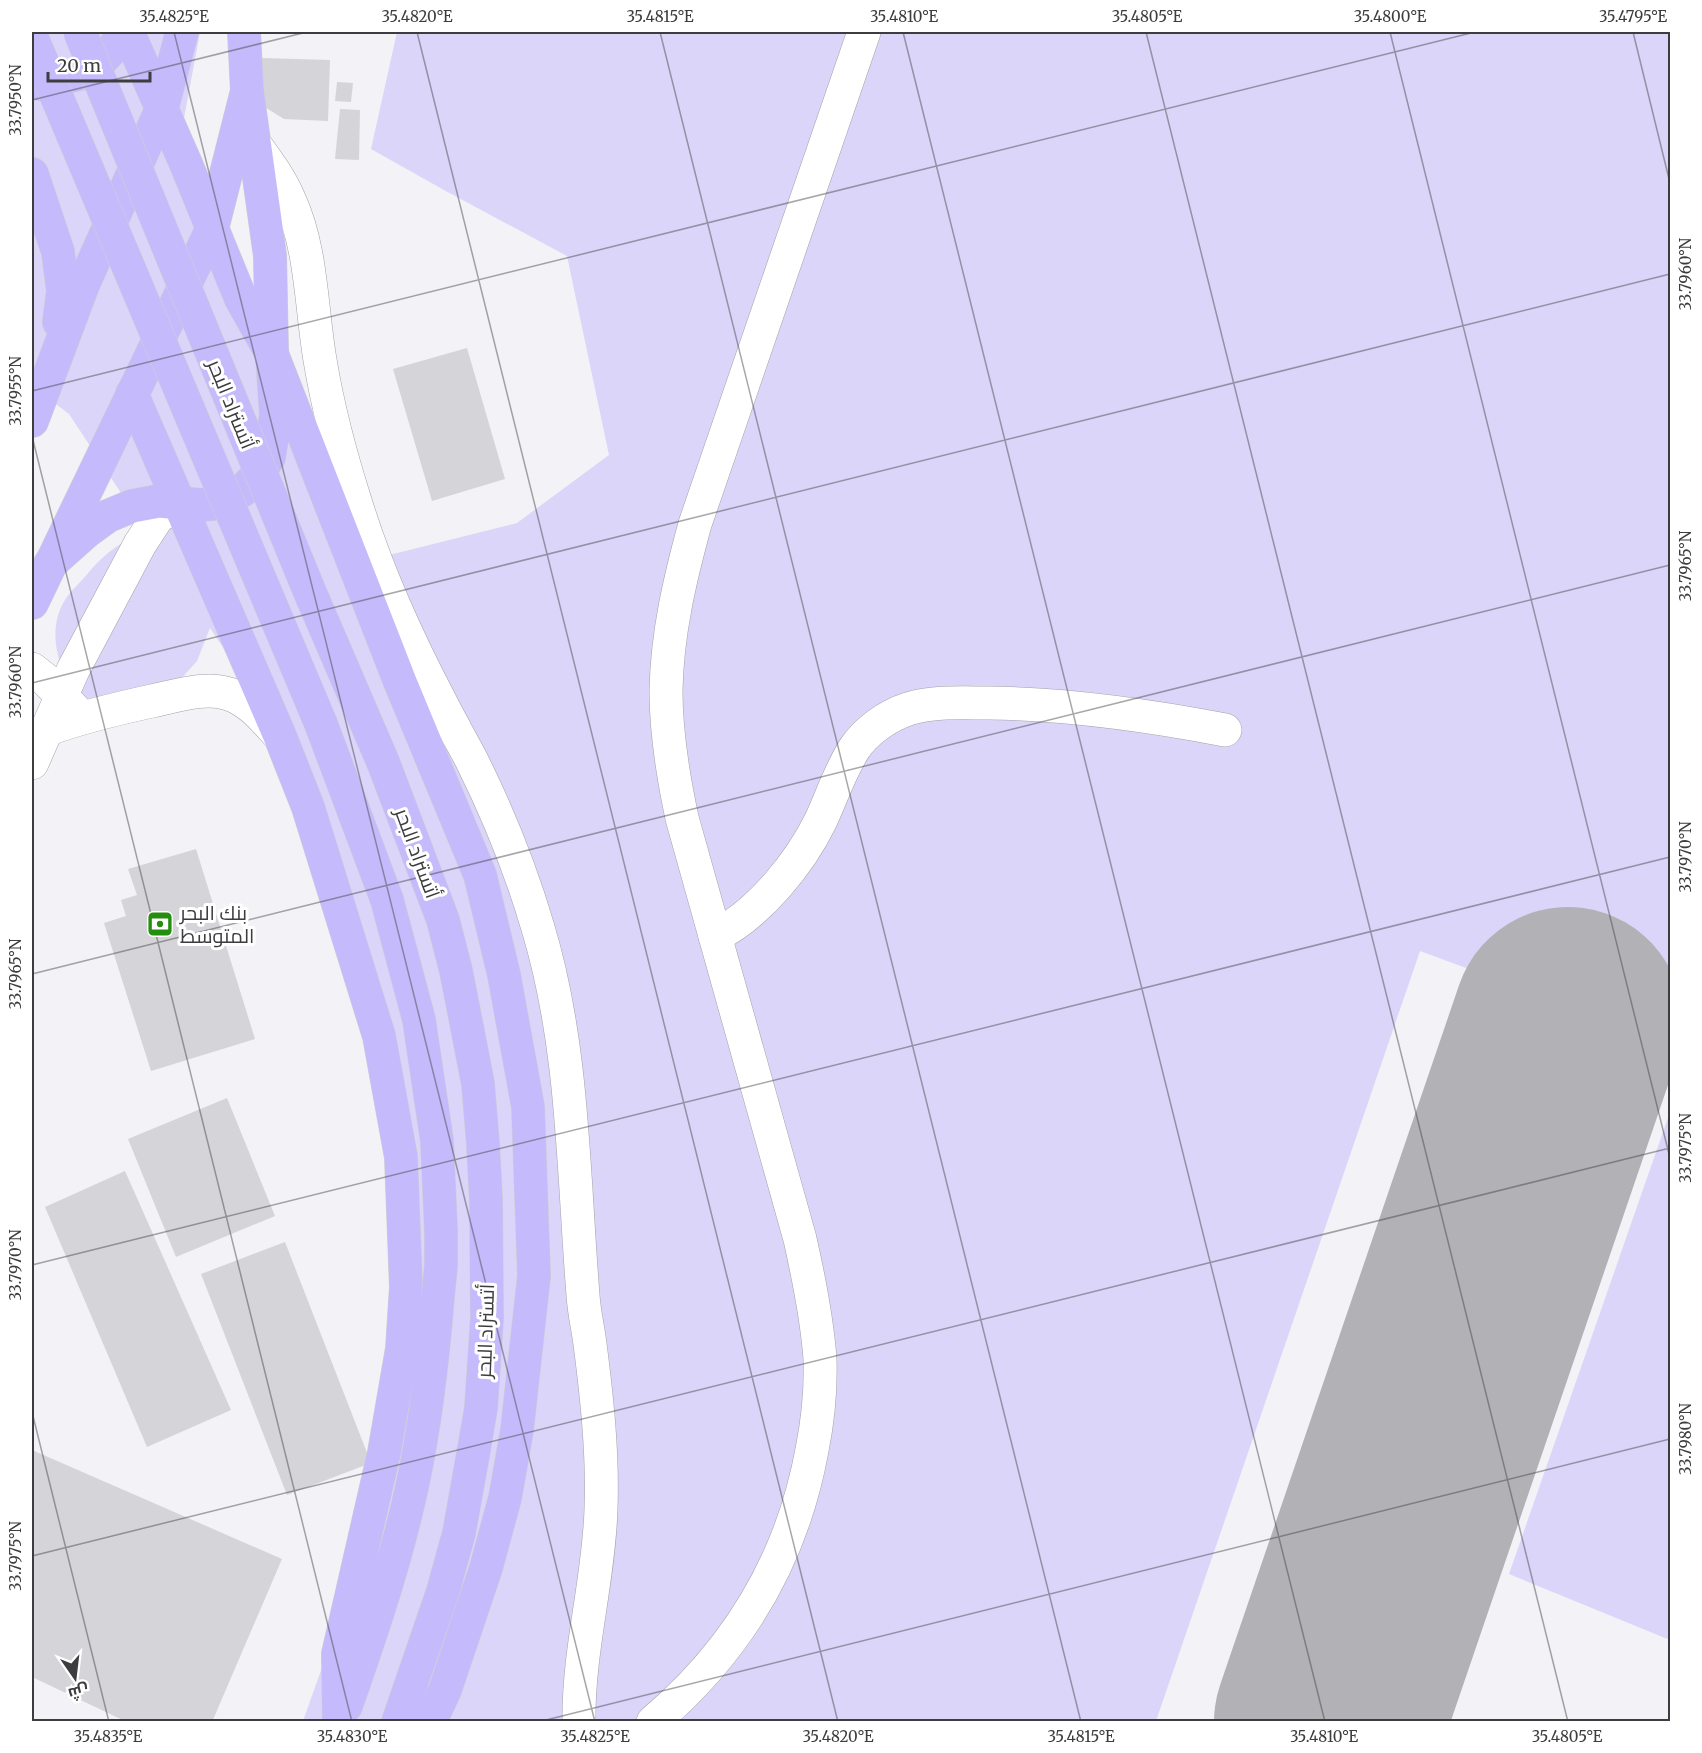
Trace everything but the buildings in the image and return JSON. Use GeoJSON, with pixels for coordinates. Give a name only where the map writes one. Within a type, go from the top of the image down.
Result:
{"type":"FeatureCollection","features":[{"type":"Feature","properties":{"kind":"highway","name":"أتستراد البحر"},"geometry":{"type":"LineString","coordinates":[[80,32],[309,590],[383,762],[442,920],[456,971],[469,1039],[477,1084],[486,1200],[487,1318],[481,1408],[459,1533],[446,1581],[398,1722]]}},
{"type":"Feature","properties":{"kind":"highway"},"geometry":{"type":"LineString","coordinates":[[32,82],[39,84],[91,71],[128,32],[241,299],[272,354],[400,682],[480,875],[504,975],[528,1107],[534,1276],[517,1430],[505,1498],[486,1568],[445,1690],[430,1722]]}},
{"type":"Feature","properties":{"kind":"highway"},"geometry":{"type":"LineString","coordinates":[[32,421],[83,285],[162,108],[182,32]]}},
{"type":"Feature","properties":{"kind":"highway"},"geometry":{"type":"LineString","coordinates":[[50,564],[108,516],[132,506],[159,501],[201,505],[221,503],[243,490],[257,476],[269,457],[276,415],[270,256],[247,91],[244,32]]}},
{"type":"Feature","properties":{"kind":"highway"},"geometry":{"type":"LineString","coordinates":[[32,38],[321,723],[387,900],[419,1020],[435,1130],[441,1231],[441,1266],[432,1368],[413,1482],[385,1589],[340,1722]]}},
{"type":"Feature","properties":{"kind":"highway"},"geometry":{"type":"LineString","coordinates":[[32,603],[212,229],[247,91]]}},
{"type":"Feature","properties":{"kind":"highway"},"geometry":{"type":"LineString","coordinates":[[32,174],[58,252],[63,291],[54,363]]}},
{"type":"Feature","properties":{"kind":"highway"},"geometry":{"type":"LineString","coordinates":[[132,394],[280,736],[311,817],[380,1036],[401,1157],[406,1287],[402,1349],[384,1454],[338,1654],[340,1722]]}},
{"type":"Feature","properties":{"kind":"lane"},"geometry":{"type":"LineString","coordinates":[[653,1722],[682,1697],[724,1651],[759,1599],[786,1544],[806,1485],[817,1423],[820,1361],[814,1299],[682,818],[668,734],[666,691],[675,606],[695,524],[864,32]]}},
{"type":"Feature","properties":{"kind":"lane"},"geometry":{"type":"LineString","coordinates":[[254,143],[280,181],[291,202],[302,234],[324,383],[342,458],[361,521],[411,643],[472,760],[498,817],[532,910],[551,981],[570,1100],[583,1301],[594,1382],[600,1464],[599,1546],[582,1664],[579,1722]]}},
{"type":"Feature","properties":{"kind":"lane"},"geometry":{"type":"LineString","coordinates":[[32,763],[46,730],[73,706],[140,544],[158,518],[178,502]]}},
{"type":"Feature","properties":{"kind":"lane"},"geometry":{"type":"LineString","coordinates":[[32,669],[73,706]]}},
{"type":"Feature","properties":{"kind":"lane"},"geometry":{"type":"LineString","coordinates":[[73,706],[214,691],[227,693],[249,704],[280,736]]}},
{"type":"Feature","properties":{"kind":"lane"},"geometry":{"type":"LineString","coordinates":[[716,936],[752,912],[790,869],[821,820],[855,748],[869,732],[887,718],[908,709],[952,702],[1063,706],[1117,711],[1225,730]]}},
{"type":"Feature","properties":{"kind":"shaded area"},"geometry":{"type":"Polygon","coordinates":[[[32,32],[200,32],[176,161],[377,558],[517,523],[609,455],[567,256],[371,149],[397,32],[1670,32],[1670,1043],[1420,951],[1156,1721],[303,1721],[376,1516],[408,1195],[287,744],[210,628],[197,661],[179,681],[103,706],[79,693],[71,684],[60,661],[55,636],[56,623],[67,596],[95,565],[116,547],[132,539],[150,537],[69,414],[32,386],[32,32]]]}},
{"type":"Feature","properties":{"kind":"shaded area"},"geometry":{"type":"Polygon","coordinates":[[[1670,1112],[1670,1640],[1509,1574],[1670,1112]]]}},
{"type":"Feature","properties":{"kind":"runway"},"geometry":{"type":"LineString","coordinates":[[1329,1722],[1568,1022]]}},
{"type":"Feature","properties":{"kind":"place","name":"بنك البحر المتوسط"},"geometry":{"type":"Point","coordinates":[160,924]}}]}
